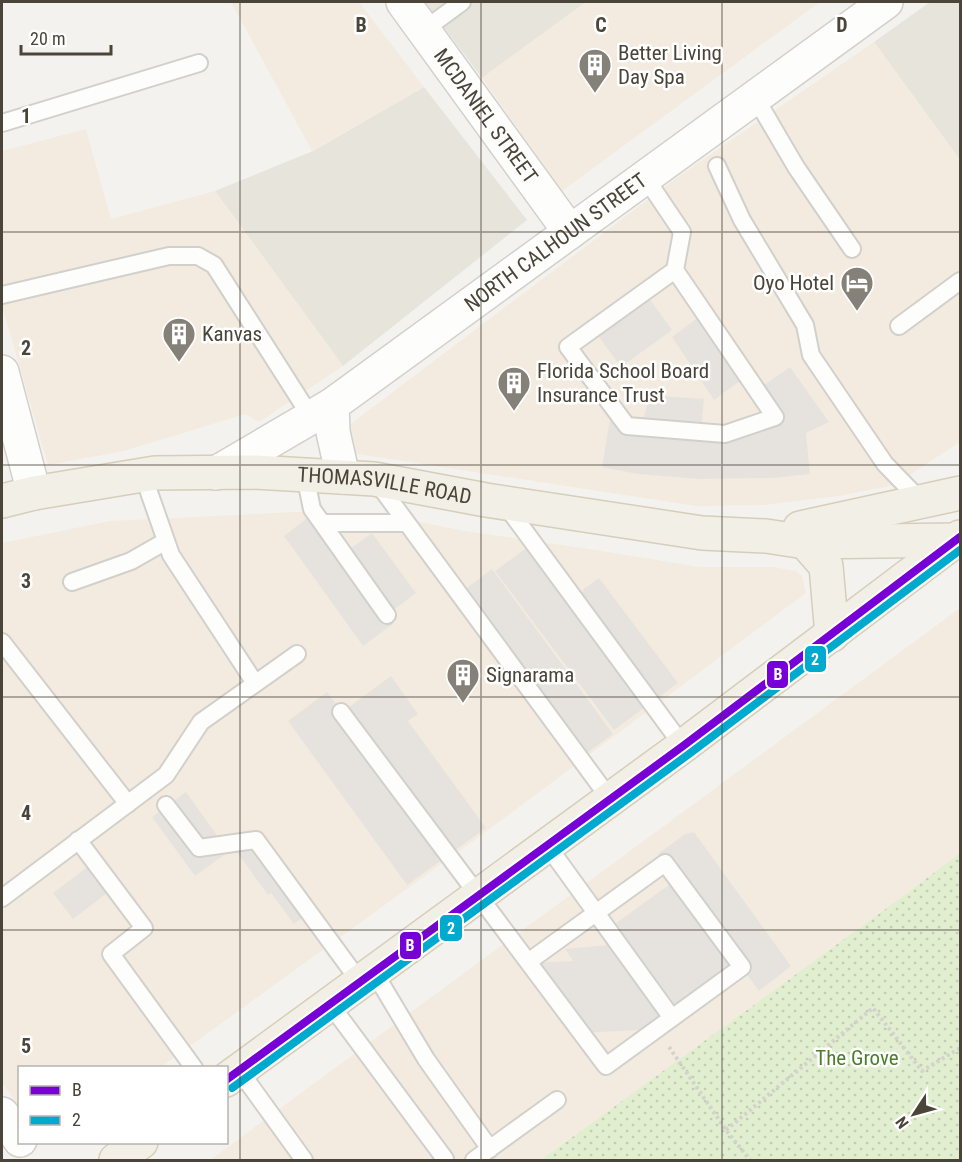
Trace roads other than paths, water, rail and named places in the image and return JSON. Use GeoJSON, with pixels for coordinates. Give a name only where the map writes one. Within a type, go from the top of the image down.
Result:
{"type":"FeatureCollection","features":[{"type":"Feature","properties":{"kind":"main road","name":"THOMASVILLE ROAD"},"geometry":{"type":"LineString","coordinates":[[2,501],[34,493],[155,473],[254,472],[358,478],[702,533],[766,536],[805,542],[959,539]]}},
{"type":"Feature","properties":{"kind":"main road","name":"THOMASVILLE ROAD"},"geometry":{"type":"LineString","coordinates":[[766,536],[960,493]]}},
{"type":"Feature","properties":{"kind":"main road"},"geometry":{"type":"LineString","coordinates":[[233,1075],[683,746],[959,539]]}},
{"type":"Feature","properties":{"kind":"main road"},"geometry":{"type":"LineString","coordinates":[[805,542],[826,566],[832,635]]}},
{"type":"Feature","properties":{"kind":"street","name":"MCDANIEL STREET"},"geometry":{"type":"LineString","coordinates":[[403,2],[570,232]]}},
{"type":"Feature","properties":{"kind":"street","name":"NORTH CALHOUN STREET"},"geometry":{"type":"LineString","coordinates":[[216,472],[322,411],[755,97],[877,4]]}},
{"type":"Feature","properties":{"kind":"street"},"geometry":{"type":"LineString","coordinates":[[2,372],[34,493]]}},
{"type":"Feature","properties":{"kind":"street"},"geometry":{"type":"LineString","coordinates":[[322,411],[358,478]]}},
{"type":"Feature","properties":{"kind":"street"},"geometry":{"type":"LineString","coordinates":[[2,1114],[18,1137]]}},
{"type":"Feature","properties":{"kind":"street"},"geometry":{"type":"LineString","coordinates":[[23,1144],[34,1161]]}},
{"type":"Feature","properties":{"kind":"lane"},"geometry":{"type":"LineString","coordinates":[[424,30],[462,2]]}},
{"type":"Feature","properties":{"kind":"lane"},"geometry":{"type":"LineString","coordinates":[[2,123],[199,63]]}},
{"type":"Feature","properties":{"kind":"lane"},"geometry":{"type":"LineString","coordinates":[[755,97],[796,167],[852,249]]}},
{"type":"Feature","properties":{"kind":"lane"},"geometry":{"type":"LineString","coordinates":[[717,166],[742,220],[805,325],[811,355],[885,464],[921,501]]}},
{"type":"Feature","properties":{"kind":"lane"},"geometry":{"type":"LineString","coordinates":[[645,177],[682,232],[675,270],[568,347],[627,426],[725,434],[775,417],[675,270]]}},
{"type":"Feature","properties":{"kind":"lane"},"geometry":{"type":"LineString","coordinates":[[2,295],[169,256],[198,256],[214,265],[322,411]]}},
{"type":"Feature","properties":{"kind":"lane"},"geometry":{"type":"LineString","coordinates":[[899,326],[960,281]]}},
{"type":"Feature","properties":{"kind":"lane"},"geometry":{"type":"LineString","coordinates":[[143,475],[171,555],[255,683]]}},
{"type":"Feature","properties":{"kind":"lane"},"geometry":{"type":"LineString","coordinates":[[305,475],[312,509],[387,615]]}},
{"type":"Feature","properties":{"kind":"lane"},"geometry":{"type":"LineString","coordinates":[[358,478],[406,523],[610,799]]}},
{"type":"Feature","properties":{"kind":"lane"},"geometry":{"type":"LineString","coordinates":[[503,502],[683,746]]}},
{"type":"Feature","properties":{"kind":"lane"},"geometry":{"type":"LineString","coordinates":[[322,524],[406,523]]}},
{"type":"Feature","properties":{"kind":"lane"},"geometry":{"type":"LineString","coordinates":[[72,582],[131,561],[166,541]]}},
{"type":"Feature","properties":{"kind":"lane"},"geometry":{"type":"LineString","coordinates":[[2,642],[129,804]]}},
{"type":"Feature","properties":{"kind":"lane"},"geometry":{"type":"LineString","coordinates":[[2,898],[166,775],[201,722],[297,654]]}},
{"type":"Feature","properties":{"kind":"lane"},"geometry":{"type":"LineString","coordinates":[[341,712],[478,896],[606,1066],[742,967],[665,863],[528,962]]}},
{"type":"Feature","properties":{"kind":"lane"},"geometry":{"type":"LineString","coordinates":[[166,805],[199,848],[256,840],[367,977],[490,1149]]}},
{"type":"Feature","properties":{"kind":"lane"},"geometry":{"type":"LineString","coordinates":[[78,840],[144,928],[111,954],[193,1066]]}},
{"type":"Feature","properties":{"kind":"lane"},"geometry":{"type":"LineString","coordinates":[[547,845],[672,1018]]}},
{"type":"Feature","properties":{"kind":"lane"},"geometry":{"type":"LineString","coordinates":[[330,1004],[445,1159],[442,1161]]}},
{"type":"Feature","properties":{"kind":"lane"},"geometry":{"type":"LineString","coordinates":[[233,1075],[304,1161]]}},
{"type":"Feature","properties":{"kind":"lane"},"geometry":{"type":"LineString","coordinates":[[474,1161],[557,1100]]}},
{"type":"Feature","properties":{"kind":"place","name":"Better Living Day Spa"},"geometry":{"type":"Point","coordinates":[595,94]}},
{"type":"Feature","properties":{"kind":"place","name":"Oyo Hotel"},"geometry":{"type":"Point","coordinates":[857,312]}},
{"type":"Feature","properties":{"kind":"place","name":"Kanvas"},"geometry":{"type":"Point","coordinates":[179,363]}},
{"type":"Feature","properties":{"kind":"place","name":"Florida School Board Insurance Trust"},"geometry":{"type":"Point","coordinates":[514,412]}},
{"type":"Feature","properties":{"kind":"place","name":"Signarama"},"geometry":{"type":"Point","coordinates":[463,704]}},
{"type":"Feature","properties":{"kind":"park label","name":"The Grove"},"geometry":{"type":"Point","coordinates":[857,1058]}}]}
